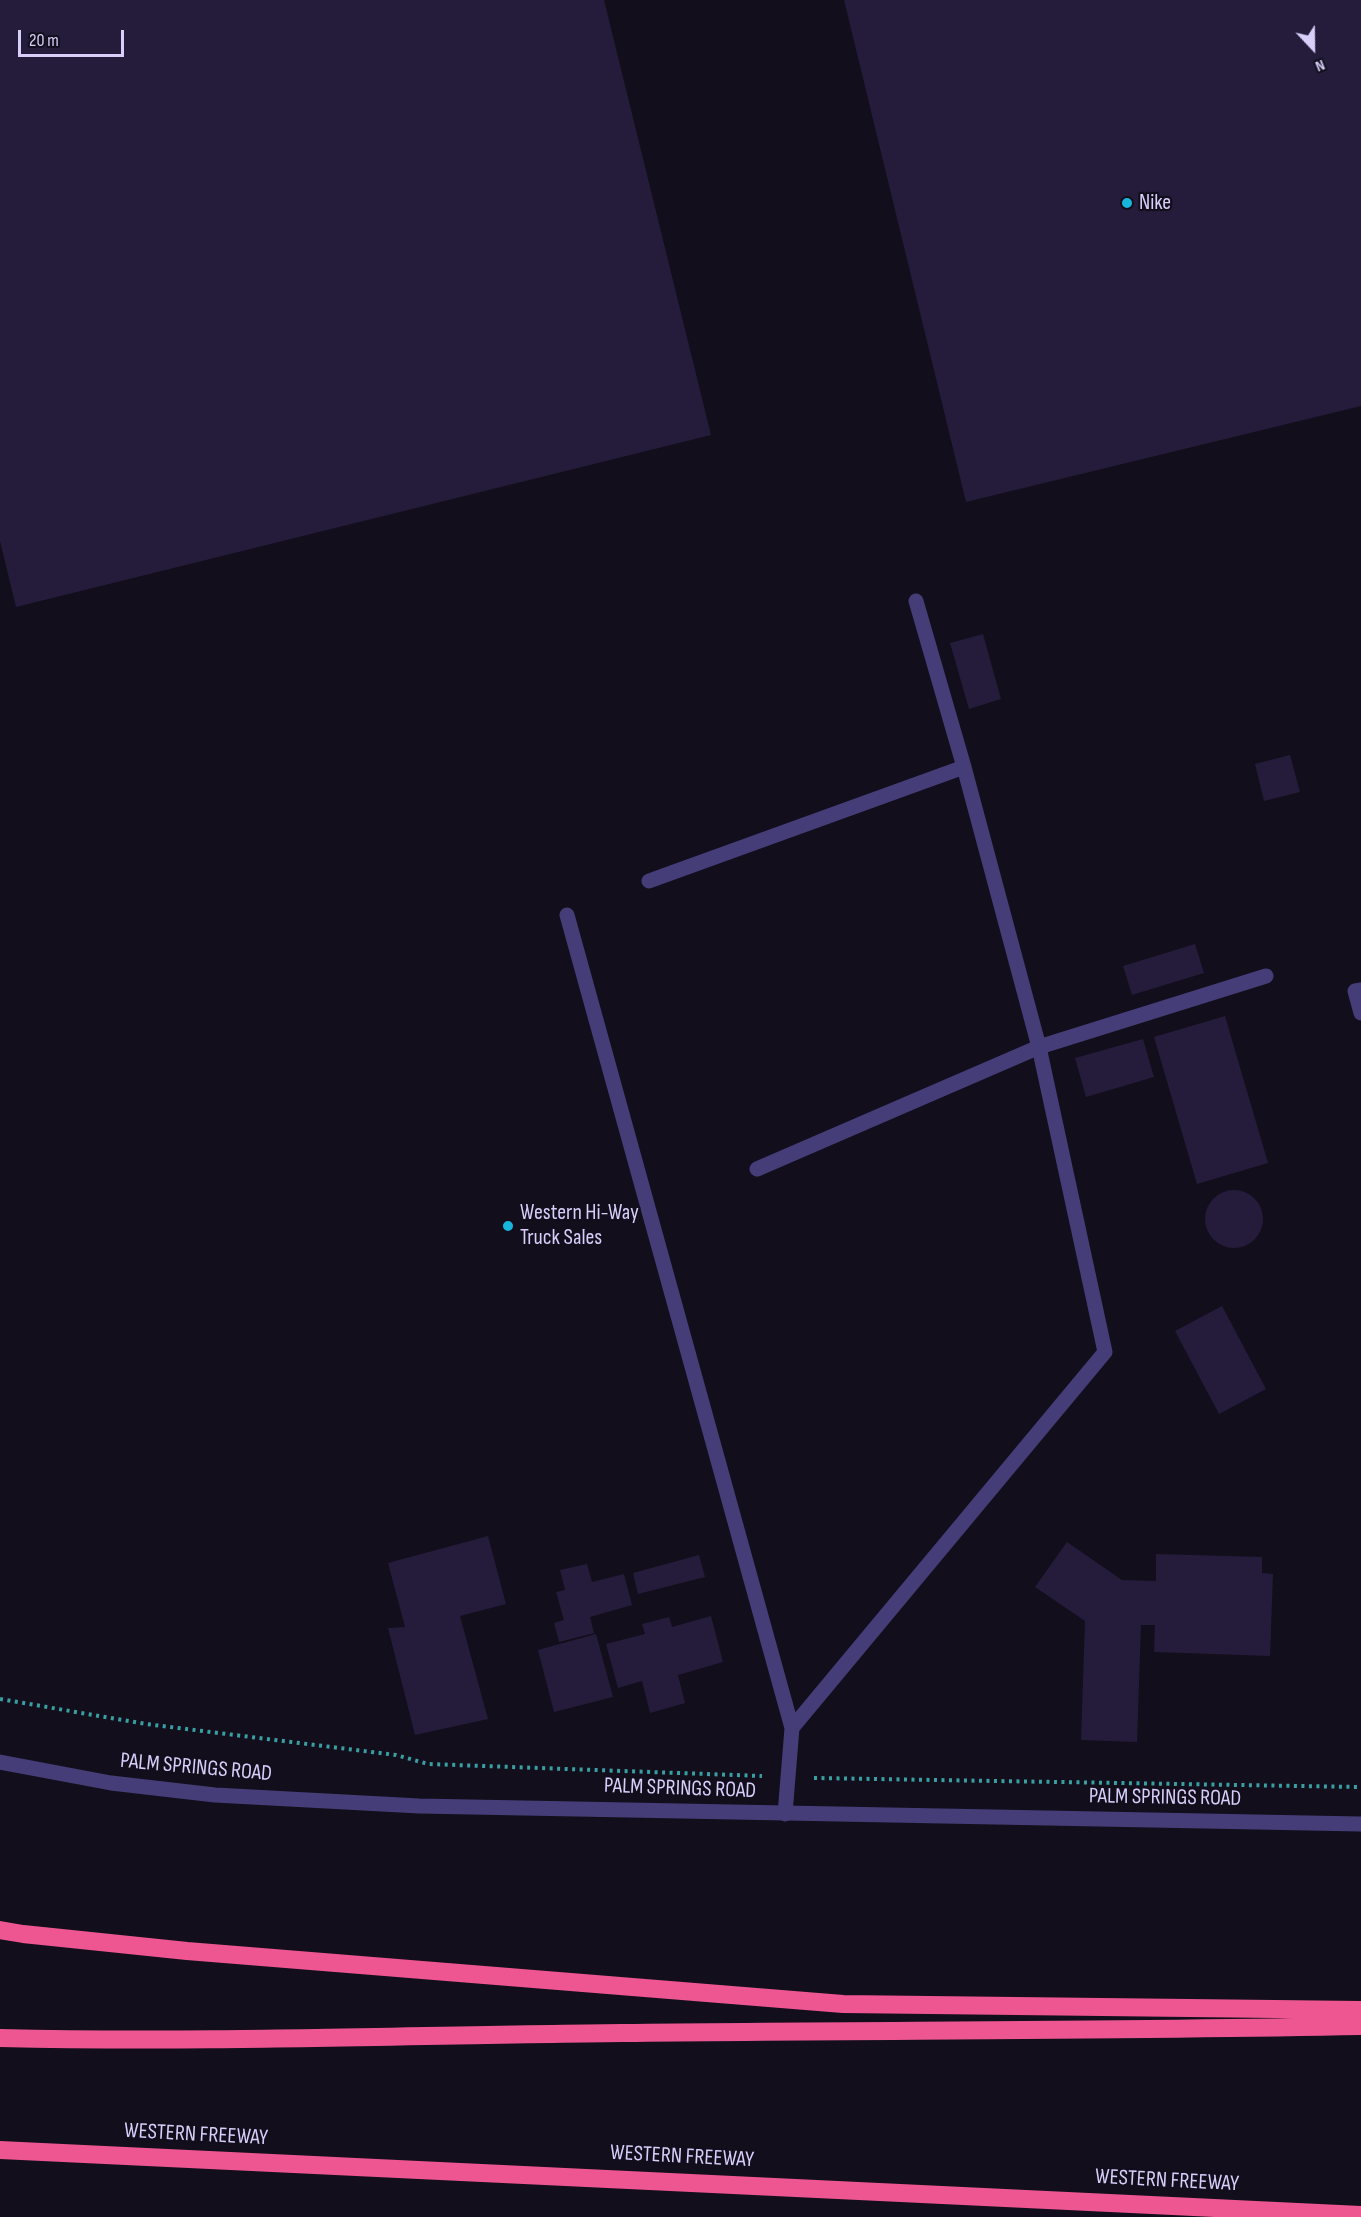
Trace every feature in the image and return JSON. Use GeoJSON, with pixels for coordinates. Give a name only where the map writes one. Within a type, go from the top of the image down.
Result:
{"type":"FeatureCollection","features":[{"type":"Feature","properties":{"kind":"highway"},"geometry":{"type":"LineString","coordinates":[[0,1930],[199,1952],[843,2004],[1361,2010]]}},
{"type":"Feature","properties":{"kind":"highway"},"geometry":{"type":"LineString","coordinates":[[0,2038],[104,2040],[1361,2026]]}},
{"type":"Feature","properties":{"kind":"highway","name":"WESTERN FREEWAY"},"geometry":{"type":"LineString","coordinates":[[0,2150],[1361,2215]]}},
{"type":"Feature","properties":{"kind":"street"},"geometry":{"type":"LineString","coordinates":[[792,1728],[1105,1352],[1039,1047],[964,767],[916,601]]}},
{"type":"Feature","properties":{"kind":"street"},"geometry":{"type":"LineString","coordinates":[[649,881],[964,767]]}},
{"type":"Feature","properties":{"kind":"street"},"geometry":{"type":"LineString","coordinates":[[567,915],[792,1728],[785,1814]]}},
{"type":"Feature","properties":{"kind":"street"},"geometry":{"type":"LineString","coordinates":[[757,1169],[1039,1047],[1266,976]]}},
{"type":"Feature","properties":{"kind":"street"},"geometry":{"type":"LineString","coordinates":[[1361,990],[1356,992],[1361,1013]]}},
{"type":"Feature","properties":{"kind":"street","name":"PALM SPRINGS ROAD"},"geometry":{"type":"LineString","coordinates":[[0,1762],[111,1783],[215,1795],[418,1806],[1361,1824]]}},
{"type":"Feature","properties":{"kind":"path"},"geometry":{"type":"LineString","coordinates":[[0,1699],[146,1724],[396,1755],[428,1764],[788,1778],[1361,1787]]}},
{"type":"Feature","properties":{"kind":"building"},"geometry":{"type":"Polygon","coordinates":[[[0,0],[604,0],[711,435],[16,607],[0,541],[0,0]]]}},
{"type":"Feature","properties":{"kind":"building","name":"Nike"},"geometry":{"type":"Polygon","coordinates":[[[844,0],[1361,0],[1361,406],[966,502],[844,0]]]}},
{"type":"Feature","properties":{"kind":"building"},"geometry":{"type":"Polygon","coordinates":[[[983,634],[1001,699],[969,709],[950,643],[983,634]]]}},
{"type":"Feature","properties":{"kind":"building"},"geometry":{"type":"Polygon","coordinates":[[[1290,755],[1300,792],[1264,801],[1255,764],[1290,755]]]}},
{"type":"Feature","properties":{"kind":"building"},"geometry":{"type":"Polygon","coordinates":[[[1195,944],[1204,973],[1132,995],[1123,966],[1195,944]]]}},
{"type":"Feature","properties":{"kind":"building"},"geometry":{"type":"Polygon","coordinates":[[[1225,1016],[1268,1163],[1197,1184],[1154,1037],[1225,1016]]]}},
{"type":"Feature","properties":{"kind":"building"},"geometry":{"type":"Polygon","coordinates":[[[1143,1039],[1154,1077],[1086,1097],[1075,1058],[1143,1039]]]}},
{"type":"Feature","properties":{"kind":"building"},"geometry":{"type":"Polygon","coordinates":[[[1228,1190],[1240,1190],[1255,1198],[1263,1213],[1263,1225],[1255,1240],[1240,1248],[1228,1248],[1213,1240],[1205,1225],[1205,1213],[1213,1198],[1228,1190]]]}},
{"type":"Feature","properties":{"kind":"building"},"geometry":{"type":"Polygon","coordinates":[[[1222,1306],[1266,1389],[1219,1414],[1175,1331],[1222,1306]]]}},
{"type":"Feature","properties":{"kind":"building"},"geometry":{"type":"Polygon","coordinates":[[[488,1536],[506,1604],[460,1616],[488,1719],[415,1735],[388,1628],[405,1627],[388,1563],[488,1536]]]}},
{"type":"Feature","properties":{"kind":"building"},"geometry":{"type":"Polygon","coordinates":[[[1067,1542],[1122,1580],[1156,1581],[1156,1554],[1262,1557],[1262,1573],[1273,1574],[1270,1656],[1154,1652],[1155,1625],[1141,1625],[1137,1742],[1081,1740],[1085,1621],[1035,1587],[1067,1542]]]}},
{"type":"Feature","properties":{"kind":"building"},"geometry":{"type":"Polygon","coordinates":[[[699,1555],[705,1577],[638,1594],[633,1573],[699,1555]]]}},
{"type":"Feature","properties":{"kind":"building"},"geometry":{"type":"Polygon","coordinates":[[[587,1564],[592,1582],[624,1574],[632,1605],[590,1617],[594,1633],[559,1642],[554,1623],[564,1620],[556,1592],[565,1590],[560,1570],[587,1564]]]}},
{"type":"Feature","properties":{"kind":"building"},"geometry":{"type":"Polygon","coordinates":[[[711,1616],[723,1662],[678,1675],[685,1703],[650,1713],[642,1681],[618,1688],[606,1644],[645,1634],[642,1624],[669,1617],[672,1627],[711,1616]]]}},
{"type":"Feature","properties":{"kind":"building"},"geometry":{"type":"Polygon","coordinates":[[[596,1634],[613,1697],[554,1712],[538,1650],[596,1634]]]}},
{"type":"Feature","properties":{"kind":"place","name":"Nike"},"geometry":{"type":"Point","coordinates":[1127,203]}},
{"type":"Feature","properties":{"kind":"place","name":"Western Hi-Way Truck Sales"},"geometry":{"type":"Point","coordinates":[508,1226]}}]}
